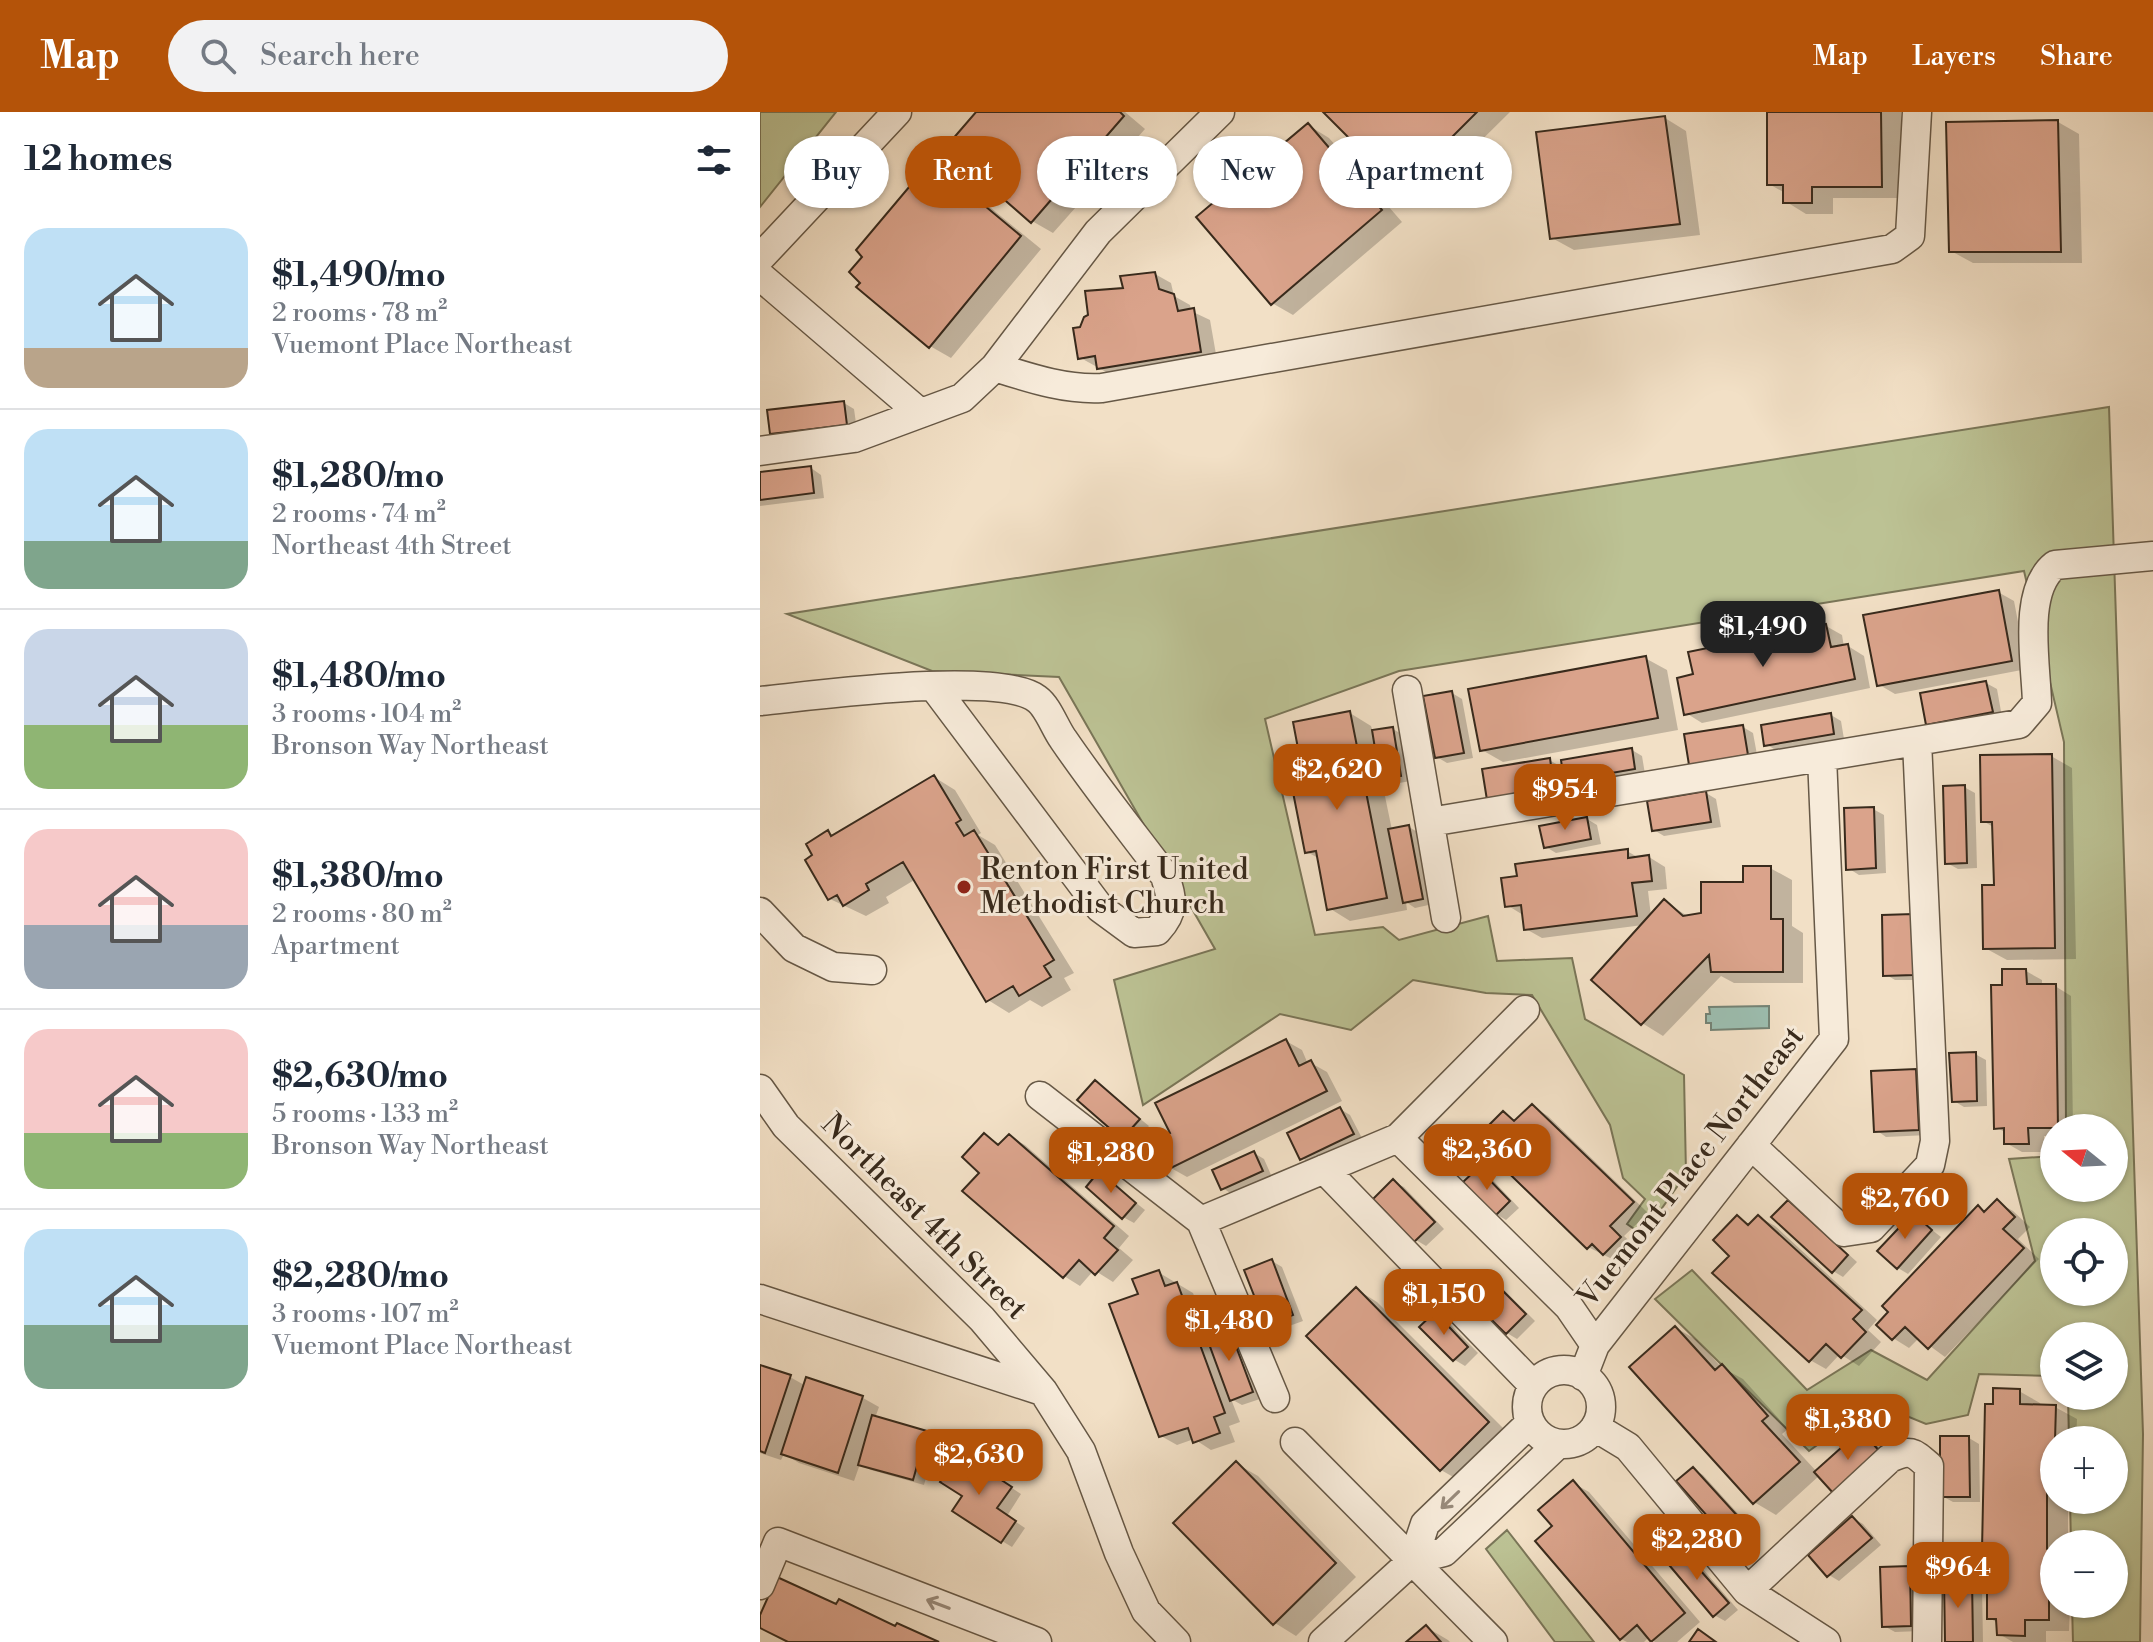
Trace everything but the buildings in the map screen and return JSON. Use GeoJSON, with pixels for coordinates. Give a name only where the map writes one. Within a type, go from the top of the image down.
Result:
{"type":"FeatureCollection","features":[{"type":"Feature","properties":{"kind":"street"},"geometry":{"type":"LineString","coordinates":[[760,258],[897,112]]}},
{"type":"Feature","properties":{"kind":"street"},"geometry":{"type":"LineString","coordinates":[[760,451],[854,438],[962,398],[995,367],[1098,232],[1220,112]]}},
{"type":"Feature","properties":{"kind":"street"},"geometry":{"type":"LineString","coordinates":[[995,367],[1049,383],[1083,389],[1102,388],[1892,249],[1910,236],[1917,112]]}},
{"type":"Feature","properties":{"kind":"street"},"geometry":{"type":"LineString","coordinates":[[760,276],[920,413]]}},
{"type":"Feature","properties":{"kind":"street"},"geometry":{"type":"LineString","coordinates":[[1430,822],[2019,724],[2037,703],[2034,602],[2044,573],[2055,565],[2153,556]]}},
{"type":"Feature","properties":{"kind":"street"},"geometry":{"type":"LineString","coordinates":[[760,701],[900,687],[934,687],[1007,687],[1038,699],[1064,740],[1165,876],[1172,897],[1169,917],[1157,931],[1134,933],[1100,908],[934,687]]}},
{"type":"Feature","properties":{"kind":"street"},"geometry":{"type":"LineString","coordinates":[[1407,690],[1446,918]]}},
{"type":"Feature","properties":{"kind":"street"},"geometry":{"type":"LineString","coordinates":[[1751,1145],[1844,1232],[1871,1228],[1930,1165],[1935,1141],[1917,741]]}},
{"type":"Feature","properties":{"kind":"street","name":"Vuemont Place Northeast"},"geometry":{"type":"LineString","coordinates":[[1583,1376],[1595,1345],[1834,1039],[1822,757]]}},
{"type":"Feature","properties":{"kind":"street"},"geometry":{"type":"LineString","coordinates":[[760,912],[794,948],[833,967],[872,970]]}},
{"type":"Feature","properties":{"kind":"street"},"geometry":{"type":"LineString","coordinates":[[1201,1221],[1398,1138],[1525,1010]]}},
{"type":"Feature","properties":{"kind":"street","name":"Northeast 4th Street"},"geometry":{"type":"LineString","coordinates":[[760,1089],[786,1126],[972,1308],[1043,1391],[1081,1451],[1119,1553],[1146,1611],[1176,1642]]}},
{"type":"Feature","properties":{"kind":"street"},"geometry":{"type":"LineString","coordinates":[[1040,1096],[1201,1221],[1275,1398]]}},
{"type":"Feature","properties":{"kind":"street"},"geometry":{"type":"LineString","coordinates":[[1398,1138],[1569,1307],[1595,1345]]}},
{"type":"Feature","properties":{"kind":"street"},"geometry":{"type":"LineString","coordinates":[[1324,1169],[1533,1385]]}},
{"type":"Feature","properties":{"kind":"street"},"geometry":{"type":"LineString","coordinates":[[760,1299],[1043,1391]]}},
{"type":"Feature","properties":{"kind":"street"},"geometry":{"type":"LineString","coordinates":[[1562,1370],[1583,1376],[1591,1381],[1601,1402],[1601,1415],[1595,1427],[1579,1442],[1558,1444],[1542,1438],[1526,1413],[1533,1385],[1545,1375],[1562,1370]]}},
{"type":"Feature","properties":{"kind":"street"},"geometry":{"type":"LineString","coordinates":[[1413,1560],[1425,1524],[1530,1423]]}},
{"type":"Feature","properties":{"kind":"street"},"geometry":{"type":"LineString","coordinates":[[1595,1427],[1628,1447],[1747,1591],[1826,1642]]}},
{"type":"Feature","properties":{"kind":"street"},"geometry":{"type":"LineString","coordinates":[[1295,1442],[1493,1642]]}},
{"type":"Feature","properties":{"kind":"street"},"geometry":{"type":"LineString","coordinates":[[1323,1642],[1413,1560],[1444,1552],[1558,1444]]}},
{"type":"Feature","properties":{"kind":"street"},"geometry":{"type":"LineString","coordinates":[[1747,1591],[1890,1458],[1914,1453],[1929,1466],[1927,1642]]}},
{"type":"Feature","properties":{"kind":"street"},"geometry":{"type":"LineString","coordinates":[[760,1585],[778,1542],[1037,1642]]}},
{"type":"Feature","properties":{"kind":"green space"},"geometry":{"type":"Polygon","coordinates":[[[760,112],[836,112],[817,136],[784,136],[784,177],[760,207],[760,112]]]}},
{"type":"Feature","properties":{"kind":"green space"},"geometry":{"type":"Polygon","coordinates":[[[2109,407],[2143,1434],[2140,1642],[2073,1642],[2072,1618],[2128,1618],[2128,1530],[2071,1530],[2070,1514],[2128,1514],[2128,1426],[2069,1426],[2068,1410],[2128,1410],[2128,1322],[2040,1322],[2040,1376],[1979,1374],[1968,1415],[1926,1424],[1875,1403],[1809,1451],[1655,1299],[1692,1270],[1807,1390],[1871,1350],[1927,1380],[2035,1261],[2009,1159],[2040,1157],[2040,1202],[2128,1202],[2128,1114],[2066,1114],[2064,742],[2024,571],[1399,671],[1265,719],[1315,935],[1383,927],[1399,940],[1488,916],[1497,961],[1572,958],[1585,1019],[1684,1075],[1686,1174],[1643,1235],[1627,1224],[1645,1199],[1623,1178],[1610,1125],[1532,995],[1486,993],[1413,980],[1351,1030],[1280,1014],[1143,1105],[1114,980],[1215,949],[1059,677],[932,671],[787,614],[2109,407]]]}},
{"type":"Feature","properties":{"kind":"green space"},"geometry":{"type":"Polygon","coordinates":[[[1507,1530],[1594,1642],[1555,1642],[1486,1549],[1507,1530]]]}},
{"type":"Feature","properties":{"kind":"shaded area"},"geometry":{"type":"Polygon","coordinates":[[[1769,1006],[1769,1028],[1711,1030],[1711,1023],[1706,1023],[1709,1007],[1769,1006]]]}},
{"type":"Feature","properties":{"kind":"place","name":"Renton First United Methodist Church"},"geometry":{"type":"Point","coordinates":[964,887]}}]}
